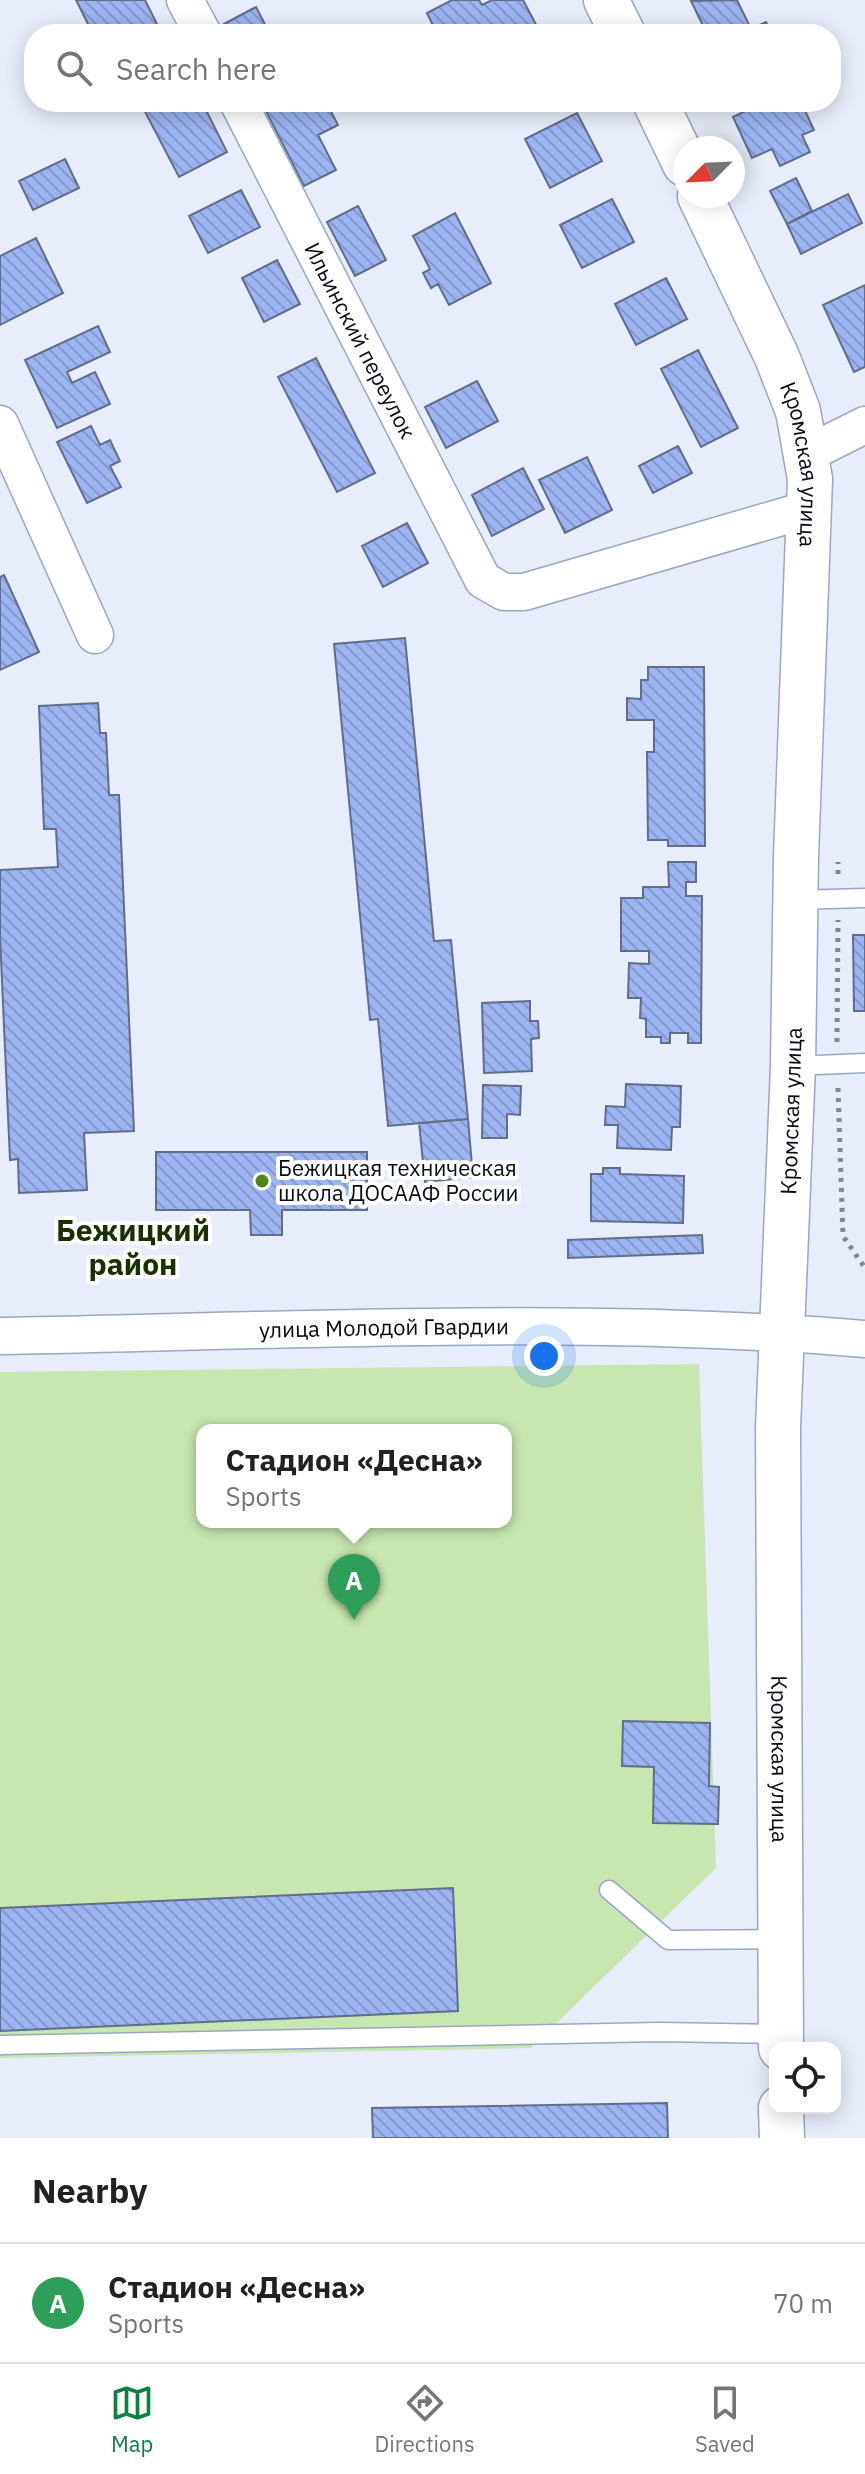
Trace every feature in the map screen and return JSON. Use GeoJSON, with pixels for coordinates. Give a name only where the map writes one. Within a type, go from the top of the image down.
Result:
{"type":"FeatureCollection","features":[{"type":"Feature","properties":{"kind":"street"},"geometry":{"type":"LineString","coordinates":[[185,0],[198,24]]}},
{"type":"Feature","properties":{"kind":"street"},"geometry":{"type":"LineString","coordinates":[[606,0],[618,24]]}},
{"type":"Feature","properties":{"kind":"street","name":"Ильинский переулок"},"geometry":{"type":"LineString","coordinates":[[243,112],[483,580],[504,592],[524,592],[809,509]]}},
{"type":"Feature","properties":{"kind":"street"},"geometry":{"type":"LineString","coordinates":[[660,112],[673,139]]}},
{"type":"Feature","properties":{"kind":"street","name":"Кромская улица"},"geometry":{"type":"LineString","coordinates":[[706,208],[777,357],[798,411],[810,479],[795,900],[793,1066],[778,1428],[781,2041]]}},
{"type":"Feature","properties":{"kind":"street"},"geometry":{"type":"LineString","coordinates":[[0,424],[95,635]]}},
{"type":"Feature","properties":{"kind":"street"},"geometry":{"type":"LineString","coordinates":[[807,454],[865,425]]}},
{"type":"Feature","properties":{"kind":"street","name":"улица Молодой Гвардии"},"geometry":{"type":"LineString","coordinates":[[0,1336],[584,1325],[783,1332],[865,1339]]}},
{"type":"Feature","properties":{"kind":"street"},"geometry":{"type":"LineString","coordinates":[[781,2114],[782,2138]]}},
{"type":"Feature","properties":{"kind":"lane"},"geometry":{"type":"LineString","coordinates":[[795,900],[865,898]]}},
{"type":"Feature","properties":{"kind":"lane"},"geometry":{"type":"LineString","coordinates":[[793,1066],[865,1063]]}},
{"type":"Feature","properties":{"kind":"lane"},"geometry":{"type":"LineString","coordinates":[[609,1890],[668,1940],[780,1939]]}},
{"type":"Feature","properties":{"kind":"lane"},"geometry":{"type":"LineString","coordinates":[[0,2045],[644,2032],[781,2041]]}},
{"type":"Feature","properties":{"kind":"green space"},"geometry":{"type":"Polygon","coordinates":[[[699,1364],[716,1868],[531,2048],[0,2058],[0,1372],[699,1364]]]}},
{"type":"Feature","properties":{"kind":"building"},"geometry":{"type":"Polygon","coordinates":[[[76,0],[145,0],[157,24],[88,24],[76,0]]]}},
{"type":"Feature","properties":{"kind":"building"},"geometry":{"type":"Polygon","coordinates":[[[452,0],[479,0],[482,5],[492,0],[523,0],[536,24],[432,24],[427,13],[452,0]]]}},
{"type":"Feature","properties":{"kind":"building"},"geometry":{"type":"Polygon","coordinates":[[[737,0],[749,24],[702,24],[691,1],[737,0]]]}},
{"type":"Feature","properties":{"kind":"building"},"geometry":{"type":"Polygon","coordinates":[[[256,7],[265,24],[224,24],[256,7]]]}},
{"type":"Feature","properties":{"kind":"building"},"geometry":{"type":"Polygon","coordinates":[[[145,112],[207,112],[227,152],[179,177],[145,112]]]}},
{"type":"Feature","properties":{"kind":"building"},"geometry":{"type":"Polygon","coordinates":[[[267,112],[331,112],[338,125],[318,135],[336,170],[304,186],[267,112]]]}},
{"type":"Feature","properties":{"kind":"building"},"geometry":{"type":"Polygon","coordinates":[[[744,112],[806,112],[814,130],[802,135],[810,152],[780,166],[772,149],[752,158],[745,136],[742,136],[733,117],[744,112]]]}},
{"type":"Feature","properties":{"kind":"building"},"geometry":{"type":"Polygon","coordinates":[[[577,113],[602,161],[550,188],[525,139],[577,113]]]}},
{"type":"Feature","properties":{"kind":"building"},"geometry":{"type":"Polygon","coordinates":[[[65,159],[79,188],[33,210],[19,181],[65,159]]]}},
{"type":"Feature","properties":{"kind":"building"},"geometry":{"type":"Polygon","coordinates":[[[796,178],[812,211],[787,224],[770,191],[796,178]]]}},
{"type":"Feature","properties":{"kind":"building"},"geometry":{"type":"Polygon","coordinates":[[[241,190],[260,227],[208,253],[189,216],[241,190]]]}},
{"type":"Feature","properties":{"kind":"building"},"geometry":{"type":"Polygon","coordinates":[[[848,194],[862,223],[801,254],[787,224],[848,194]]]}},
{"type":"Feature","properties":{"kind":"building"},"geometry":{"type":"Polygon","coordinates":[[[612,199],[634,242],[582,268],[560,225],[612,199]]]}},
{"type":"Feature","properties":{"kind":"building"},"geometry":{"type":"Polygon","coordinates":[[[358,206],[386,260],[355,276],[327,222],[358,206]]]}},
{"type":"Feature","properties":{"kind":"building"},"geometry":{"type":"Polygon","coordinates":[[[455,213],[491,283],[449,305],[438,284],[431,288],[423,273],[430,269],[413,236],[455,213]]]}},
{"type":"Feature","properties":{"kind":"building"},"geometry":{"type":"Polygon","coordinates":[[[36,238],[63,293],[0,325],[0,256],[36,238]]]}},
{"type":"Feature","properties":{"kind":"building"},"geometry":{"type":"Polygon","coordinates":[[[277,260],[300,304],[264,322],[242,278],[277,260]]]}},
{"type":"Feature","properties":{"kind":"building"},"geometry":{"type":"Polygon","coordinates":[[[666,278],[687,319],[636,345],[615,304],[666,278]]]}},
{"type":"Feature","properties":{"kind":"building"},"geometry":{"type":"Polygon","coordinates":[[[865,285],[865,367],[854,372],[823,305],[865,285]]]}},
{"type":"Feature","properties":{"kind":"building"},"geometry":{"type":"Polygon","coordinates":[[[98,326],[110,352],[67,372],[72,383],[95,372],[110,404],[57,428],[25,360],[98,326]]]}},
{"type":"Feature","properties":{"kind":"building"},"geometry":{"type":"Polygon","coordinates":[[[698,350],[738,428],[701,447],[661,369],[698,350]]]}},
{"type":"Feature","properties":{"kind":"building"},"geometry":{"type":"Polygon","coordinates":[[[316,358],[375,473],[337,492],[278,377],[316,358]]]}},
{"type":"Feature","properties":{"kind":"building"},"geometry":{"type":"Polygon","coordinates":[[[477,381],[498,421],[446,448],[425,407],[477,381]]]}},
{"type":"Feature","properties":{"kind":"building"},"geometry":{"type":"Polygon","coordinates":[[[91,426],[100,445],[110,440],[120,461],[110,466],[121,487],[87,503],[57,442],[91,426]]]}},
{"type":"Feature","properties":{"kind":"building"},"geometry":{"type":"Polygon","coordinates":[[[678,446],[692,473],[653,493],[639,466],[678,446]]]}},
{"type":"Feature","properties":{"kind":"building"},"geometry":{"type":"Polygon","coordinates":[[[587,457],[612,510],[565,533],[539,480],[587,457]]]}},
{"type":"Feature","properties":{"kind":"building"},"geometry":{"type":"Polygon","coordinates":[[[523,468],[544,509],[492,536],[472,495],[523,468]]]}},
{"type":"Feature","properties":{"kind":"building"},"geometry":{"type":"Polygon","coordinates":[[[407,523],[428,563],[383,587],[362,546],[407,523]]]}},
{"type":"Feature","properties":{"kind":"building"},"geometry":{"type":"Polygon","coordinates":[[[4,575],[39,652],[0,670],[0,577],[4,575]]]}},
{"type":"Feature","properties":{"kind":"building"},"geometry":{"type":"Polygon","coordinates":[[[405,638],[434,941],[451,940],[468,1119],[388,1126],[378,1019],[370,1020],[334,644],[405,638]]]}},
{"type":"Feature","properties":{"kind":"building"},"geometry":{"type":"Polygon","coordinates":[[[648,667],[704,667],[705,846],[668,846],[668,840],[648,840],[647,752],[654,752],[654,720],[627,720],[627,698],[641,699],[641,680],[648,680],[648,667]]]}},
{"type":"Feature","properties":{"kind":"building"},"geometry":{"type":"Polygon","coordinates":[[[98,703],[100,733],[106,733],[109,795],[119,795],[134,1131],[84,1133],[87,1190],[19,1193],[18,1159],[10,1160],[0,870],[58,867],[56,829],[44,829],[39,706],[98,703]]]}},
{"type":"Feature","properties":{"kind":"building"},"geometry":{"type":"Polygon","coordinates":[[[668,862],[696,862],[696,882],[686,882],[686,896],[702,896],[701,1043],[688,1043],[688,1033],[670,1033],[670,1043],[661,1043],[661,1037],[646,1037],[646,1019],[640,1018],[641,998],[628,998],[629,963],[649,964],[649,951],[621,951],[621,898],[643,898],[643,887],[669,887],[668,862]]]}},
{"type":"Feature","properties":{"kind":"building"},"geometry":{"type":"Polygon","coordinates":[[[853,935],[865,935],[865,1011],[854,1011],[853,935]]]}},
{"type":"Feature","properties":{"kind":"building"},"geometry":{"type":"Polygon","coordinates":[[[530,1001],[530,1021],[538,1021],[539,1038],[531,1039],[532,1071],[484,1073],[482,1003],[530,1001]]]}},
{"type":"Feature","properties":{"kind":"building"},"geometry":{"type":"Polygon","coordinates":[[[626,1084],[681,1086],[680,1127],[672,1127],[671,1150],[617,1148],[618,1125],[605,1125],[606,1106],[625,1107],[626,1084]]]}},
{"type":"Feature","properties":{"kind":"building"},"geometry":{"type":"Polygon","coordinates":[[[483,1085],[521,1086],[520,1115],[507,1114],[507,1138],[482,1138],[483,1085]]]}},
{"type":"Feature","properties":{"kind":"building"},"geometry":{"type":"Polygon","coordinates":[[[468,1119],[473,1177],[425,1182],[419,1123],[468,1119]]]}},
{"type":"Feature","properties":{"kind":"building","name":"Бежицкая техническая школа ДОСААФ России"},"geometry":{"type":"Polygon","coordinates":[[[156,1152],[367,1152],[367,1210],[282,1210],[282,1235],[251,1235],[250,1210],[156,1210],[156,1152]]]}},
{"type":"Feature","properties":{"kind":"building"},"geometry":{"type":"Polygon","coordinates":[[[603,1168],[620,1168],[620,1174],[684,1176],[683,1223],[591,1221],[591,1174],[603,1174],[603,1168]]]}},
{"type":"Feature","properties":{"kind":"building"},"geometry":{"type":"Polygon","coordinates":[[[702,1235],[703,1253],[568,1258],[568,1240],[702,1235]]]}},
{"type":"Feature","properties":{"kind":"building"},"geometry":{"type":"Polygon","coordinates":[[[623,1721],[710,1723],[709,1786],[719,1787],[718,1824],[653,1823],[654,1767],[622,1766],[623,1721]]]}},
{"type":"Feature","properties":{"kind":"building"},"geometry":{"type":"Polygon","coordinates":[[[453,1888],[458,2011],[0,2031],[0,1908],[453,1888]]]}},
{"type":"Feature","properties":{"kind":"building"},"geometry":{"type":"Polygon","coordinates":[[[667,2103],[668,2138],[373,2138],[372,2108],[667,2103]]]}},
{"type":"Feature","properties":{"kind":"place","name":"Бежицкая техническая школа ДОСААФ России"},"geometry":{"type":"Point","coordinates":[262,1181]}},
{"type":"Feature","properties":{"kind":"place","name":"Стадион «Десна»"},"geometry":{"type":"Point","coordinates":[354,1620]}},
{"type":"Feature","properties":{"kind":"district","name":"Бежицкий район"},"geometry":{"type":"Point","coordinates":[133,1248]}}]}
